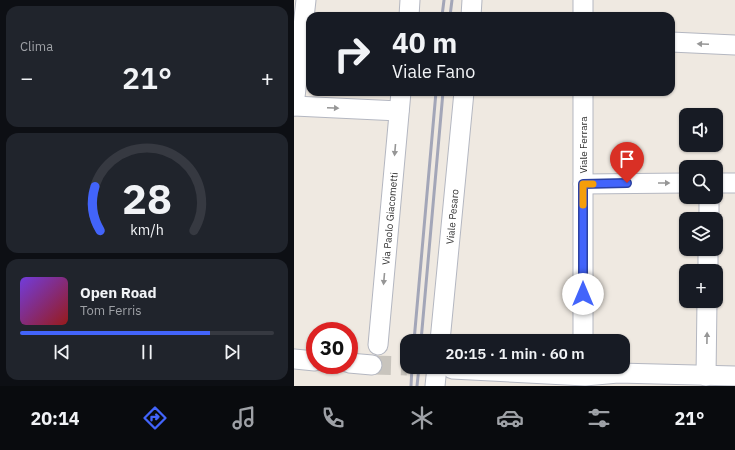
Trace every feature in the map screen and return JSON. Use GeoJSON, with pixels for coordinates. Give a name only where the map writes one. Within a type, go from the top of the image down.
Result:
{"type":"FeatureCollection","features":[{"type":"Feature","properties":{"kind":"street"},"geometry":{"type":"LineString","coordinates":[[409,12],[410,0]]}},
{"type":"Feature","properties":{"kind":"street"},"geometry":{"type":"LineString","coordinates":[[471,12],[472,0]]}},
{"type":"Feature","properties":{"kind":"street"},"geometry":{"type":"LineString","coordinates":[[583,12],[584,0]]}},
{"type":"Feature","properties":{"kind":"street"},"geometry":{"type":"LineString","coordinates":[[301,6],[294,106],[399,111]]}},
{"type":"Feature","properties":{"kind":"street"},"geometry":{"type":"LineString","coordinates":[[675,42],[735,46]]}},
{"type":"Feature","properties":{"kind":"street","name":"Via Paolo Giacometti"},"geometry":{"type":"LineString","coordinates":[[378,344],[401,96]]}},
{"type":"Feature","properties":{"kind":"street","name":"Viale Pesaro"},"geometry":{"type":"LineString","coordinates":[[441,334],[464,96]]}},
{"type":"Feature","properties":{"kind":"street","name":"Viale Ferrara"},"geometry":{"type":"LineString","coordinates":[[583,96],[583,334]]}},
{"type":"Feature","properties":{"kind":"street"},"geometry":{"type":"LineString","coordinates":[[583,184],[679,183]]}},
{"type":"Feature","properties":{"kind":"street"},"geometry":{"type":"LineString","coordinates":[[723,183],[735,183]]}},
{"type":"Feature","properties":{"kind":"street"},"geometry":{"type":"LineString","coordinates":[[706,376],[707,308]]}},
{"type":"Feature","properties":{"kind":"street"},"geometry":{"type":"LineString","coordinates":[[294,359],[306,360]]}},
{"type":"Feature","properties":{"kind":"street"},"geometry":{"type":"LineString","coordinates":[[358,364],[372,365]]}},
{"type":"Feature","properties":{"kind":"street"},"geometry":{"type":"LineString","coordinates":[[435,386],[442,374]]}},
{"type":"Feature","properties":{"kind":"street"},"geometry":{"type":"LineString","coordinates":[[549,374],[584,376],[607,374]]}},
{"type":"Feature","properties":{"kind":"street"},"geometry":{"type":"LineString","coordinates":[[627,374],[679,380],[706,376],[735,376]]}},
{"type":"Feature","properties":{"kind":"tunnel"},"geometry":{"type":"LineString","coordinates":[[372,365],[400,366]]}},
{"type":"Feature","properties":{"kind":"railway"},"geometry":{"type":"LineString","coordinates":[[442,12],[444,0]]}},
{"type":"Feature","properties":{"kind":"railway"},"geometry":{"type":"LineString","coordinates":[[450,12],[452,0]]}},
{"type":"Feature","properties":{"kind":"railway"},"geometry":{"type":"LineString","coordinates":[[415,334],[436,96]]}},
{"type":"Feature","properties":{"kind":"railway"},"geometry":{"type":"LineString","coordinates":[[422,334],[443,96]]}},
{"type":"Feature","properties":{"kind":"railway"},"geometry":{"type":"LineString","coordinates":[[411,386],[412,374]]}},
{"type":"Feature","properties":{"kind":"railway"},"geometry":{"type":"LineString","coordinates":[[417,386],[418,374]]}},
{"type":"Feature","properties":{"kind":"slow traffic"},"geometry":{"type":"LineString","coordinates":[[583,205],[583,184],[593,184]]}},
{"type":"Feature","properties":{"kind":"route"},"geometry":{"type":"LineString","coordinates":[[583,294],[583,184],[627,183]]}}]}
